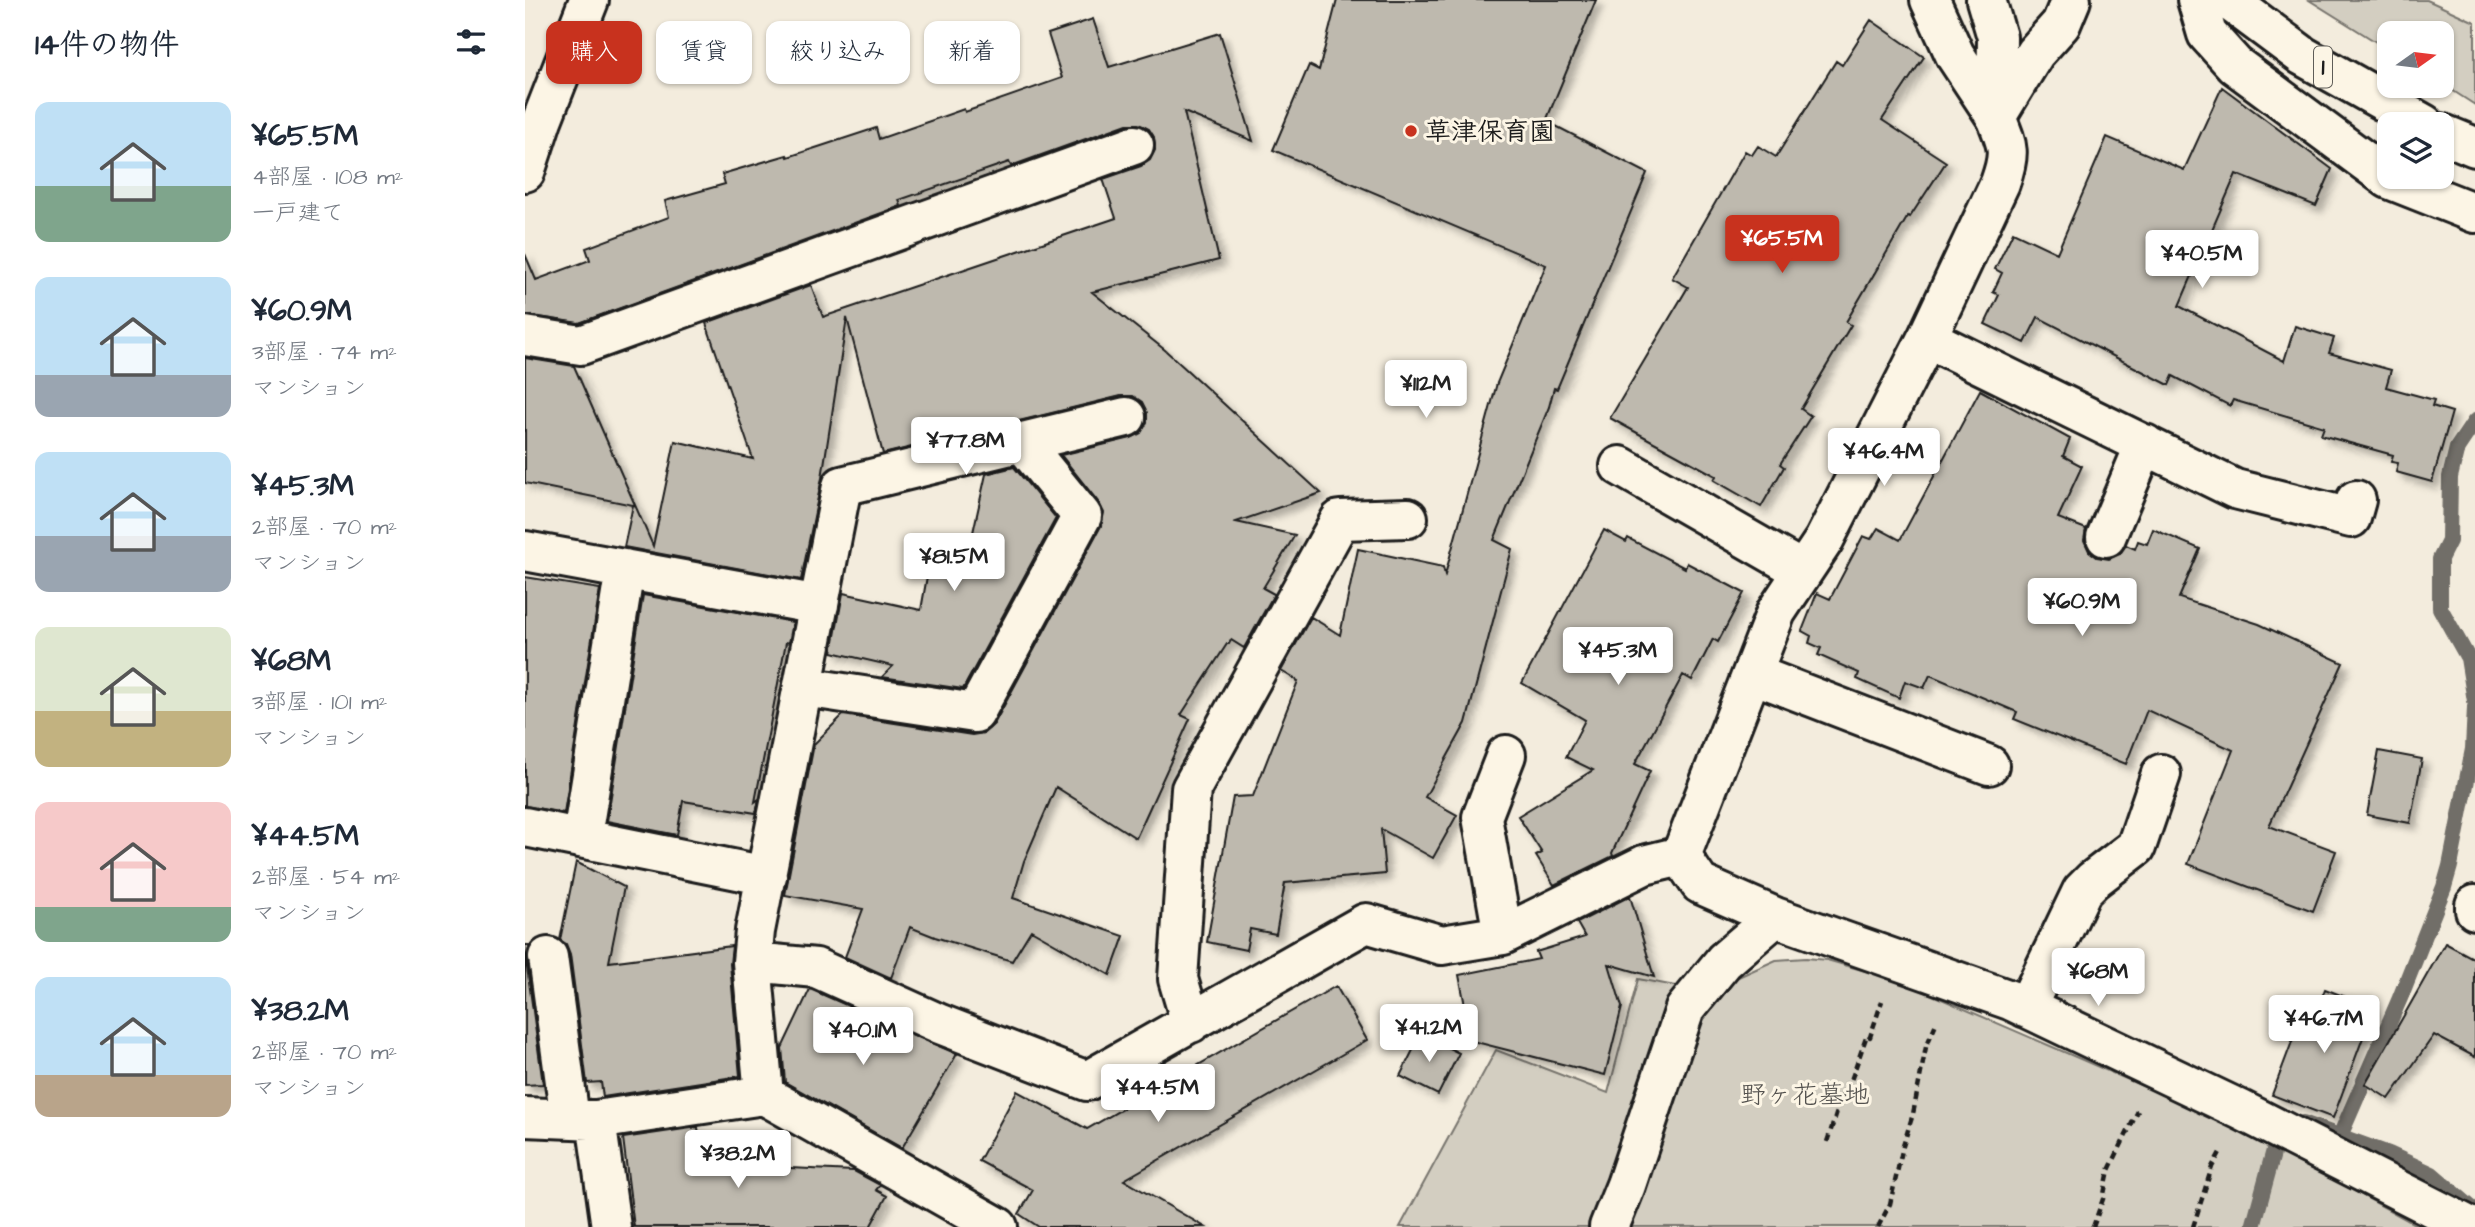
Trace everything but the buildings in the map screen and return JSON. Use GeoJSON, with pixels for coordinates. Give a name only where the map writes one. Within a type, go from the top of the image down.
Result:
{"type":"FeatureCollection","features":[{"type":"Feature","properties":{"kind":"main road"},"geometry":{"type":"LineString","coordinates":[[525,172],[542,120],[589,0]]}},
{"type":"Feature","properties":{"kind":"main road"},"geometry":{"type":"LineString","coordinates":[[1681,856],[1776,612],[1824,541],[1927,338],[2000,183],[2008,160],[2005,139],[1996,117],[1955,55],[1930,0]]}},
{"type":"Feature","properties":{"kind":"main road"},"geometry":{"type":"LineString","coordinates":[[1986,0],[1997,37],[1996,117]]}},
{"type":"Feature","properties":{"kind":"main road"},"geometry":{"type":"LineString","coordinates":[[1996,117],[2035,52],[2061,24],[2071,0]]}},
{"type":"Feature","properties":{"kind":"main road"},"geometry":{"type":"LineString","coordinates":[[2197,0],[2207,34],[2235,65],[2389,179],[2475,213]]}},
{"type":"Feature","properties":{"kind":"main road","name":"1"},"geometry":{"type":"LineString","coordinates":[[2228,0],[2303,56],[2403,112]]}},
{"type":"Feature","properties":{"kind":"main road"},"geometry":{"type":"LineString","coordinates":[[2454,139],[2475,148]]}},
{"type":"Feature","properties":{"kind":"main road"},"geometry":{"type":"LineString","coordinates":[[525,335],[581,345],[1134,145]]}},
{"type":"Feature","properties":{"kind":"main road"},"geometry":{"type":"LineString","coordinates":[[1927,338],[2235,489],[2351,518],[2355,500]]}},
{"type":"Feature","properties":{"kind":"main road"},"geometry":{"type":"LineString","coordinates":[[764,1095],[752,962],[755,931],[842,486],[1126,417]]}},
{"type":"Feature","properties":{"kind":"main road"},"geometry":{"type":"LineString","coordinates":[[804,687],[975,713],[1081,516],[1022,442]]}},
{"type":"Feature","properties":{"kind":"main road"},"geometry":{"type":"LineString","coordinates":[[2106,537],[2145,444]]}},
{"type":"Feature","properties":{"kind":"main road"},"geometry":{"type":"LineString","coordinates":[[1620,466],[1803,571]]}},
{"type":"Feature","properties":{"kind":"main road"},"geometry":{"type":"LineString","coordinates":[[1191,1023],[1178,979],[1191,789],[1340,520],[1408,518]]}},
{"type":"Feature","properties":{"kind":"main road"},"geometry":{"type":"LineString","coordinates":[[525,551],[819,605]]}},
{"type":"Feature","properties":{"kind":"main road"},"geometry":{"type":"LineString","coordinates":[[582,837],[625,569]]}},
{"type":"Feature","properties":{"kind":"main road"},"geometry":{"type":"LineString","coordinates":[[1753,674],[1989,765]]}},
{"type":"Feature","properties":{"kind":"main road"},"geometry":{"type":"LineString","coordinates":[[1503,935],[1482,817],[1506,755]]}},
{"type":"Feature","properties":{"kind":"main road"},"geometry":{"type":"LineString","coordinates":[[2027,1008],[2082,891],[2136,847],[2161,774]]}},
{"type":"Feature","properties":{"kind":"main road"},"geometry":{"type":"LineString","coordinates":[[525,827],[767,876]]}},
{"type":"Feature","properties":{"kind":"main road"},"geometry":{"type":"LineString","coordinates":[[752,962],[817,968],[940,1024],[1087,1081],[1366,923],[1442,945],[1503,935],[1644,864],[1681,856]]}},
{"type":"Feature","properties":{"kind":"main road"},"geometry":{"type":"LineString","coordinates":[[1681,856],[1700,884],[1775,917],[2027,1008],[2241,1110],[2471,1227]]}},
{"type":"Feature","properties":{"kind":"main road"},"geometry":{"type":"LineString","coordinates":[[1609,1227],[1626,1185],[1685,1009],[1724,961],[1775,917]]}},
{"type":"Feature","properties":{"kind":"main road"},"geometry":{"type":"LineString","coordinates":[[548,957],[583,1120],[611,1227]]}},
{"type":"Feature","properties":{"kind":"main road"},"geometry":{"type":"LineString","coordinates":[[525,1117],[583,1120],[764,1095],[998,1227]]}},
{"type":"Feature","properties":{"kind":"path"},"geometry":{"type":"LineString","coordinates":[[1827,1142],[1846,1084],[1849,1086],[1867,1035],[1870,1037],[1896,959]]}},
{"type":"Feature","properties":{"kind":"path"},"geometry":{"type":"LineString","coordinates":[[1878,1227],[1890,1204],[1926,1047],[1955,980]]}},
{"type":"Feature","properties":{"kind":"path"},"geometry":{"type":"LineString","coordinates":[[2093,1227],[2109,1170],[2157,1069]]}},
{"type":"Feature","properties":{"kind":"path"},"geometry":{"type":"LineString","coordinates":[[2193,1227],[2213,1167],[2241,1110]]}},
{"type":"Feature","properties":{"kind":"green space"},"geometry":{"type":"Polygon","coordinates":[[[2309,0],[2427,0],[2475,22],[2475,105],[2454,91],[2454,21],[2377,21],[2377,42],[2309,0]]]}},
{"type":"Feature","properties":{"kind":"green space","name":"野ヶ花墓地"},"geometry":{"type":"Polygon","coordinates":[[[1776,960],[1827,960],[1900,981],[2244,1130],[2420,1227],[1400,1227],[1496,1050],[1608,1093],[1638,979],[1712,993],[1736,978],[1776,960]]]}},
{"type":"Feature","properties":{"kind":"waterway"},"geometry":{"type":"LineString","coordinates":[[2475,421],[2457,448],[2450,477],[2449,541],[2440,559],[2440,608],[2468,658],[2475,701]]}},
{"type":"Feature","properties":{"kind":"waterway"},"geometry":{"type":"LineString","coordinates":[[2340,1136],[2400,998],[2444,887],[2473,749],[2475,707]]}},
{"type":"Feature","properties":{"kind":"waterway"},"geometry":{"type":"LineString","coordinates":[[2303,1123],[2389,1154],[2432,1174],[2475,1211]]}},
{"type":"Feature","properties":{"kind":"waterway"},"geometry":{"type":"LineString","coordinates":[[2253,1227],[2280,1128]]}},
{"type":"Feature","properties":{"kind":"place","name":"草津保育園"},"geometry":{"type":"Point","coordinates":[1411,131]}}]}
